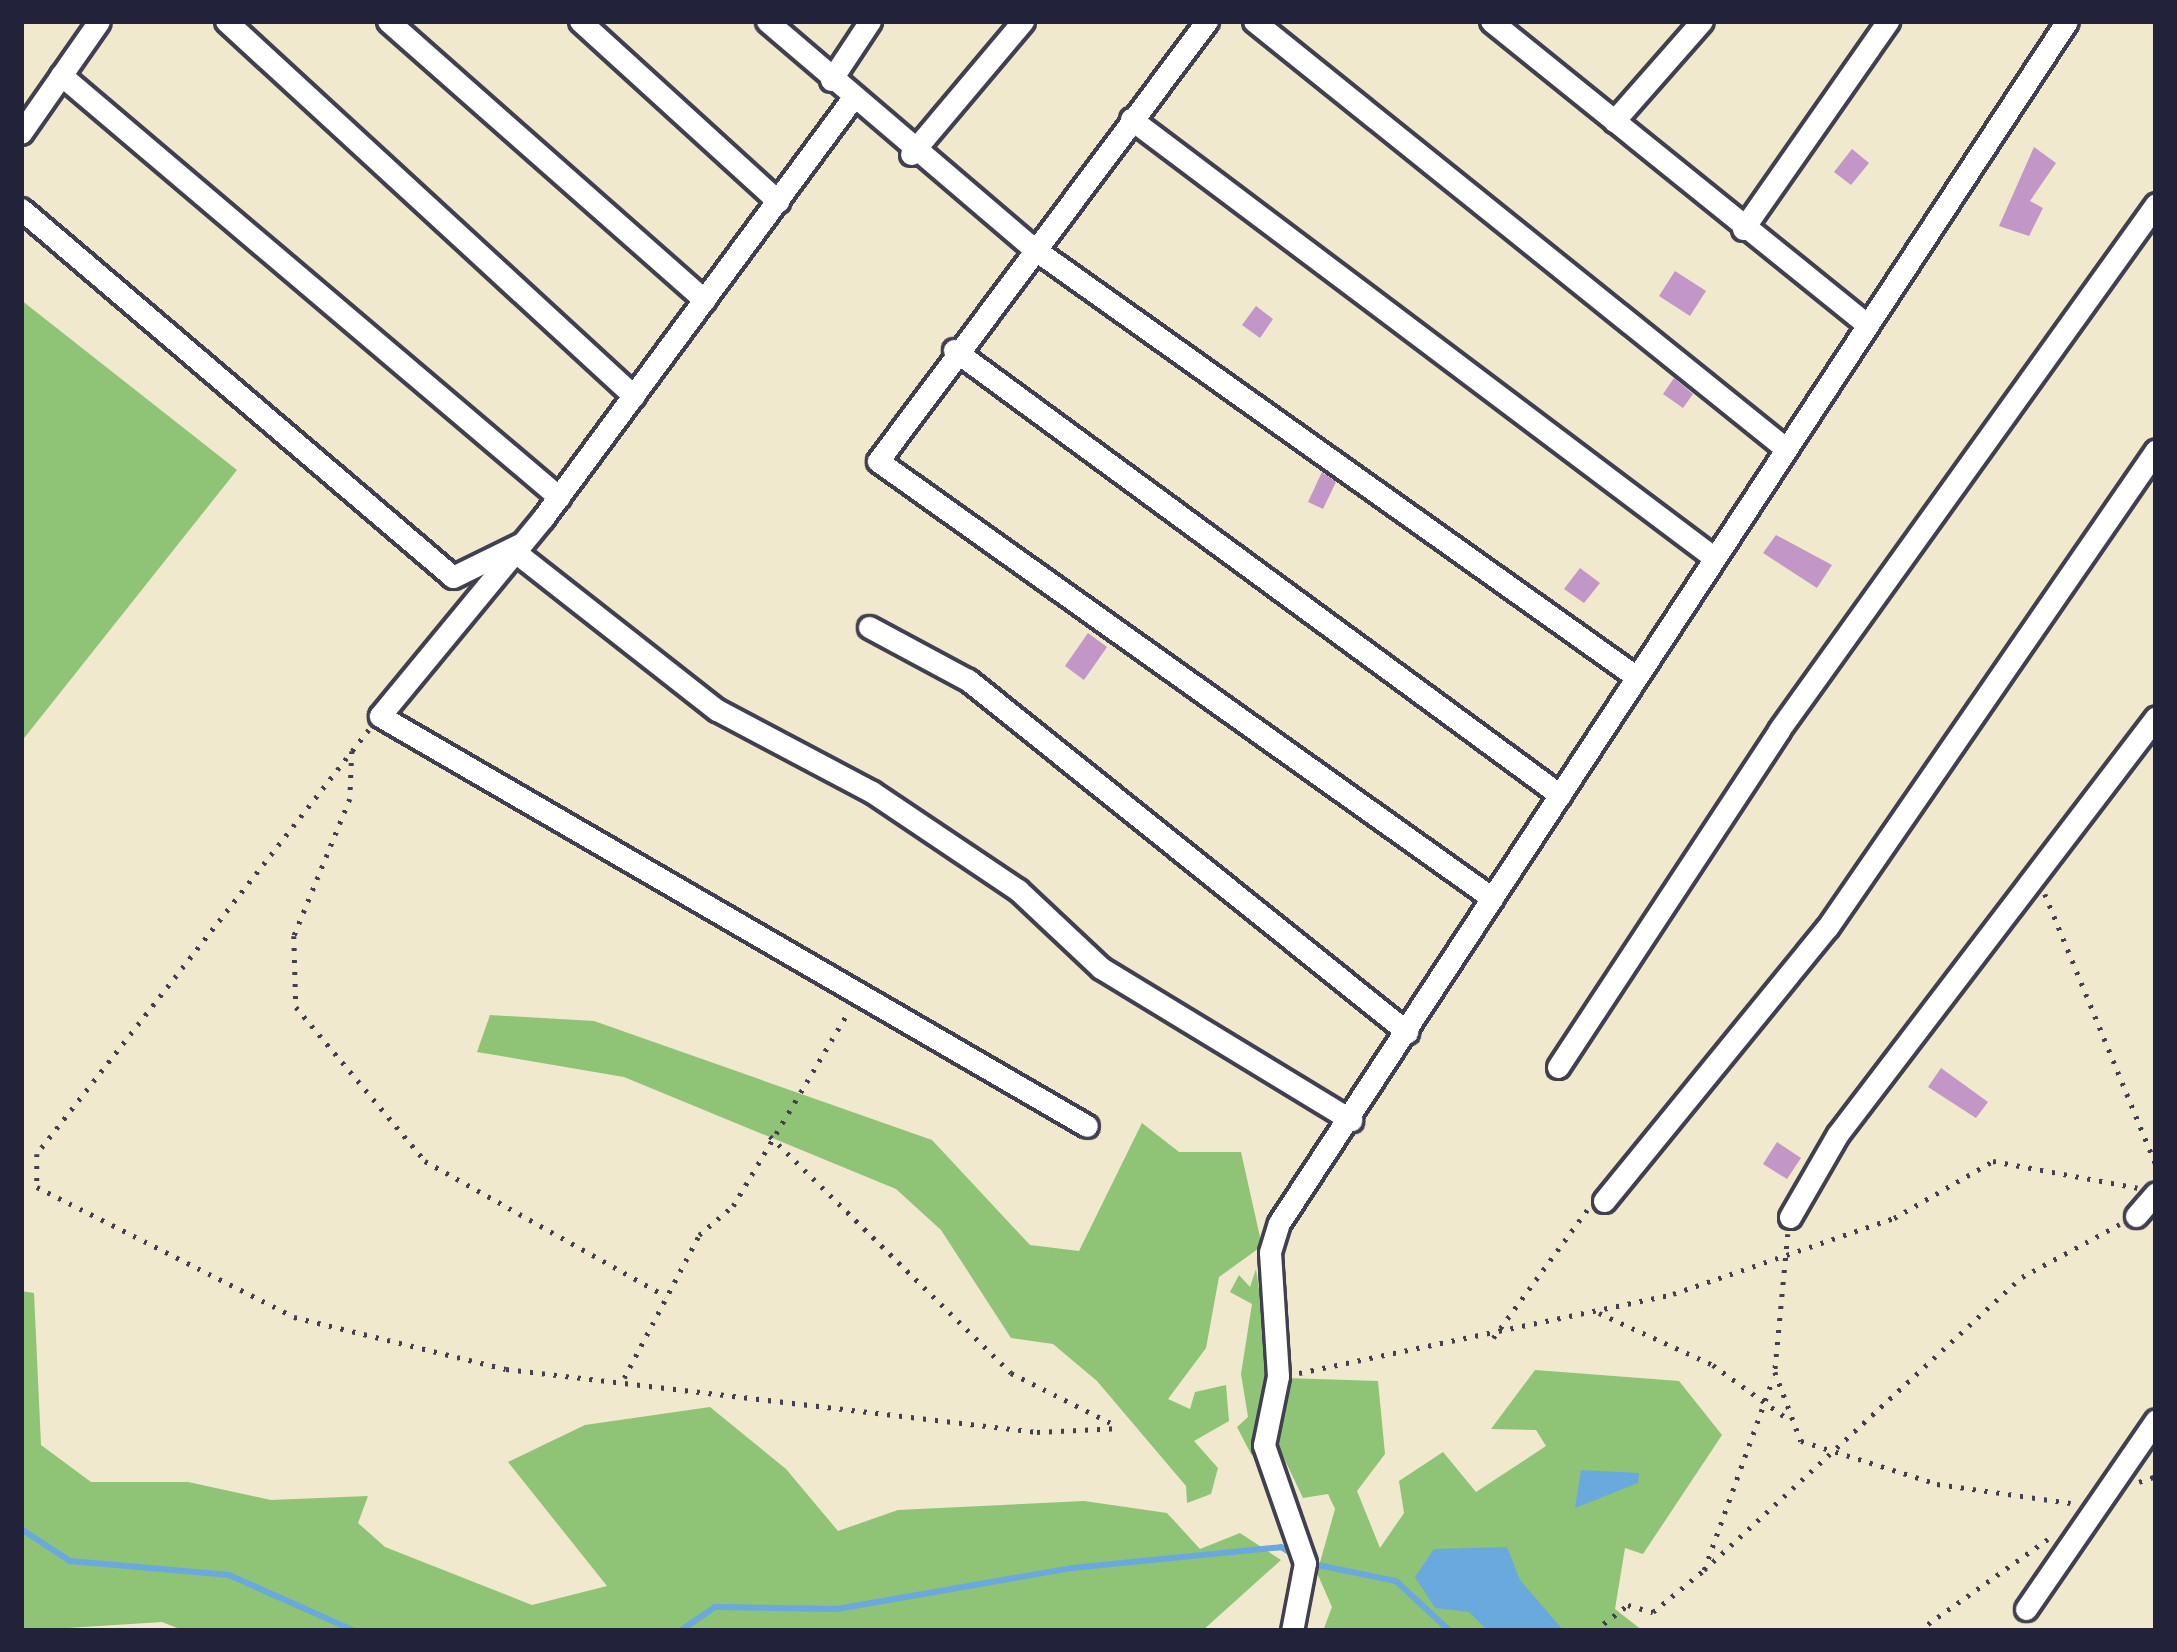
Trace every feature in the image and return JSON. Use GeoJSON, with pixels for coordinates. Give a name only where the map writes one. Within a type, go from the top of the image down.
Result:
{"type":"FeatureCollection","features":[{"type":"Feature","properties":{"kind":"street"},"geometry":{"type":"LineString","coordinates":[[21,133],[99,21]]}},
{"type":"Feature","properties":{"kind":"street"},"geometry":{"type":"LineString","coordinates":[[226,21],[634,396]]}},
{"type":"Feature","properties":{"kind":"street"},"geometry":{"type":"LineString","coordinates":[[388,21],[705,300]]}},
{"type":"Feature","properties":{"kind":"street"},"geometry":{"type":"LineString","coordinates":[[580,21],[778,201]]}},
{"type":"Feature","properties":{"kind":"street"},"geometry":{"type":"LineString","coordinates":[[767,21],[911,154],[1030,246],[1635,676]]}},
{"type":"Feature","properties":{"kind":"street"},"geometry":{"type":"LineString","coordinates":[[831,80],[870,21]]}},
{"type":"Feature","properties":{"kind":"street"},"geometry":{"type":"LineString","coordinates":[[911,154],[1024,21]]}},
{"type":"Feature","properties":{"kind":"street"},"geometry":{"type":"LineString","coordinates":[[1208,21],[1030,246],[878,452],[883,468],[1492,898]]}},
{"type":"Feature","properties":{"kind":"street"},"geometry":{"type":"LineString","coordinates":[[1254,21],[1784,448]]}},
{"type":"Feature","properties":{"kind":"street"},"geometry":{"type":"LineString","coordinates":[[1614,121],[1702,21]]}},
{"type":"Feature","properties":{"kind":"street"},"geometry":{"type":"LineString","coordinates":[[1743,230],[1888,21]]}},
{"type":"Feature","properties":{"kind":"street"},"geometry":{"type":"LineString","coordinates":[[1292,1631],[1305,1563],[1264,1445],[1278,1376],[1273,1238],[1865,323],[2067,21]]}},
{"type":"Feature","properties":{"kind":"street"},"geometry":{"type":"LineString","coordinates":[[1494,22],[1743,230],[1865,323]]}},
{"type":"Feature","properties":{"kind":"street"},"geometry":{"type":"LineString","coordinates":[[61,75],[559,497]]}},
{"type":"Feature","properties":{"kind":"street"},"geometry":{"type":"LineString","coordinates":[[852,100],[559,497],[380,716],[866,990],[1087,1126]]}},
{"type":"Feature","properties":{"kind":"street"},"geometry":{"type":"LineString","coordinates":[[1131,119],[1713,557]]}},
{"type":"Feature","properties":{"kind":"street"},"geometry":{"type":"LineString","coordinates":[[1558,1067],[1792,710],[2156,204]]}},
{"type":"Feature","properties":{"kind":"street"},"geometry":{"type":"LineString","coordinates":[[21,209],[453,577],[517,548]]}},
{"type":"Feature","properties":{"kind":"street"},"geometry":{"type":"LineString","coordinates":[[954,350],[1560,795]]}},
{"type":"Feature","properties":{"kind":"street"},"geometry":{"type":"LineString","coordinates":[[1604,1201],[1827,928],[2156,450]]}},
{"type":"Feature","properties":{"kind":"street"},"geometry":{"type":"LineString","coordinates":[[517,548],[717,710],[872,792],[1018,890],[1101,968],[1352,1120]]}},
{"type":"Feature","properties":{"kind":"street"},"geometry":{"type":"LineString","coordinates":[[869,627],[968,680],[1407,1032]]}},
{"type":"Feature","properties":{"kind":"street"},"geometry":{"type":"LineString","coordinates":[[1790,1216],[1838,1134],[2156,717]]}},
{"type":"Feature","properties":{"kind":"street"},"geometry":{"type":"LineString","coordinates":[[2136,1216],[2155,1195]]}},
{"type":"Feature","properties":{"kind":"street"},"geometry":{"type":"LineString","coordinates":[[2026,1609],[2087,1509],[2156,1420]]}},
{"type":"Feature","properties":{"kind":"path"},"geometry":{"type":"LineString","coordinates":[[380,716],[37,1154],[37,1187],[294,1317],[584,1384],[624,1378],[1037,1432],[1121,1428],[1011,1373],[770,1136]]}},
{"type":"Feature","properties":{"kind":"path"},"geometry":{"type":"LineString","coordinates":[[352,751],[350,799],[294,936],[296,1007],[424,1161],[666,1296]]}},
{"type":"Feature","properties":{"kind":"path"},"geometry":{"type":"LineString","coordinates":[[2036,872],[2156,1165]]}},
{"type":"Feature","properties":{"kind":"path"},"geometry":{"type":"LineString","coordinates":[[624,1378],[666,1296],[866,990]]}},
{"type":"Feature","properties":{"kind":"path"},"geometry":{"type":"LineString","coordinates":[[1278,1376],[1489,1341],[1598,1312],[1894,1218],[1993,1160],[2034,1160],[2155,1195]]}},
{"type":"Feature","properties":{"kind":"path"},"geometry":{"type":"LineString","coordinates":[[1489,1341],[1520,1315],[1576,1216],[1604,1201]]}},
{"type":"Feature","properties":{"kind":"path"},"geometry":{"type":"LineString","coordinates":[[1704,1570],[1774,1372],[1790,1216]]}},
{"type":"Feature","properties":{"kind":"path"},"geometry":{"type":"LineString","coordinates":[[1594,1631],[1628,1605],[1653,1612],[1704,1570],[2022,1277],[2136,1216]]}},
{"type":"Feature","properties":{"kind":"path"},"geometry":{"type":"LineString","coordinates":[[1598,1312],[1766,1402],[1785,1417],[1801,1441],[1937,1484],[2087,1509]]}},
{"type":"Feature","properties":{"kind":"path"},"geometry":{"type":"LineString","coordinates":[[1774,1372],[1785,1417]]}},
{"type":"Feature","properties":{"kind":"path"},"geometry":{"type":"LineString","coordinates":[[2132,1487],[2156,1476]]}},
{"type":"Feature","properties":{"kind":"path"},"geometry":{"type":"LineString","coordinates":[[1918,1631],[2087,1509]]}},
{"type":"Feature","properties":{"kind":"green space"},"geometry":{"type":"Polygon","coordinates":[[[21,300],[237,470],[21,742],[21,300]]]}},
{"type":"Feature","properties":{"kind":"green space"},"geometry":{"type":"Polygon","coordinates":[[[490,1015],[594,1021],[932,1140],[1030,1245],[1079,1251],[1142,1123],[1179,1152],[1241,1152],[1262,1246],[1219,1277],[1206,1348],[1168,1399],[1190,1409],[1195,1392],[1226,1385],[1229,1421],[1194,1441],[1218,1468],[1211,1494],[1187,1503],[1186,1486],[1097,1381],[1053,1344],[1011,1338],[941,1230],[896,1189],[624,1077],[477,1052],[490,1015]]]}},
{"type":"Feature","properties":{"kind":"green space"},"geometry":{"type":"Polygon","coordinates":[[[1256,1269],[1272,1376],[1252,1456],[1237,1427],[1248,1417],[1241,1374],[1252,1304],[1230,1292],[1239,1275],[1250,1287],[1256,1269]]]}},
{"type":"Feature","properties":{"kind":"green space"},"geometry":{"type":"Polygon","coordinates":[[[21,1291],[34,1293],[41,1445],[91,1482],[188,1482],[271,1500],[368,1496],[358,1523],[385,1547],[532,1605],[607,1586],[508,1462],[585,1425],[710,1407],[786,1469],[838,1531],[898,1510],[1084,1501],[1167,1513],[1200,1549],[1240,1533],[1281,1560],[1202,1631],[185,1631],[162,1622],[21,1631],[21,1291]]]}},
{"type":"Feature","properties":{"kind":"green space"},"geometry":{"type":"Polygon","coordinates":[[[1535,1370],[1679,1381],[1722,1435],[1643,1554],[1625,1548],[1615,1609],[1643,1631],[1323,1631],[1332,1607],[1317,1573],[1335,1509],[1328,1494],[1303,1498],[1270,1429],[1285,1378],[1378,1381],[1385,1454],[1357,1491],[1380,1548],[1404,1513],[1399,1481],[1443,1452],[1476,1492],[1546,1446],[1536,1430],[1491,1429],[1535,1370]]]}},
{"type":"Feature","properties":{"kind":"water"},"geometry":{"type":"Polygon","coordinates":[[[1581,1470],[1639,1473],[1638,1483],[1575,1508],[1581,1470]]]}},
{"type":"Feature","properties":{"kind":"water"},"geometry":{"type":"Polygon","coordinates":[[[1507,1547],[1520,1580],[1564,1631],[1488,1631],[1469,1612],[1435,1608],[1415,1577],[1434,1549],[1507,1547]]]}},
{"type":"Feature","properties":{"kind":"building"},"geometry":{"type":"Polygon","coordinates":[[[2034,147],[2056,163],[2030,201],[2043,208],[2029,236],[1999,226],[2034,147]]]}},
{"type":"Feature","properties":{"kind":"building"},"geometry":{"type":"Polygon","coordinates":[[[1852,149],[1869,163],[1851,185],[1834,172],[1852,149]]]}},
{"type":"Feature","properties":{"kind":"building"},"geometry":{"type":"Polygon","coordinates":[[[1675,271],[1706,291],[1690,316],[1659,296],[1675,271]]]}},
{"type":"Feature","properties":{"kind":"building"},"geometry":{"type":"Polygon","coordinates":[[[1256,306],[1273,319],[1260,338],[1242,325],[1256,306]]]}},
{"type":"Feature","properties":{"kind":"building"},"geometry":{"type":"Polygon","coordinates":[[[1674,378],[1693,394],[1683,408],[1663,394],[1674,378]]]}},
{"type":"Feature","properties":{"kind":"building"},"geometry":{"type":"Polygon","coordinates":[[[1322,472],[1336,482],[1323,509],[1308,502],[1322,472]]]}},
{"type":"Feature","properties":{"kind":"building"},"geometry":{"type":"Polygon","coordinates":[[[1776,535],[1832,565],[1817,588],[1763,553],[1776,535]]]}},
{"type":"Feature","properties":{"kind":"building"},"geometry":{"type":"Polygon","coordinates":[[[1580,568],[1600,583],[1584,603],[1564,589],[1580,568]]]}},
{"type":"Feature","properties":{"kind":"building"},"geometry":{"type":"Polygon","coordinates":[[[1088,633],[1107,647],[1084,680],[1065,666],[1088,633]]]}},
{"type":"Feature","properties":{"kind":"building"},"geometry":{"type":"Polygon","coordinates":[[[1941,1068],[1988,1102],[1976,1118],[1928,1087],[1941,1068]]]}},
{"type":"Feature","properties":{"kind":"building"},"geometry":{"type":"Polygon","coordinates":[[[1777,1142],[1801,1158],[1787,1179],[1763,1164],[1777,1142]]]}},
{"type":"Feature","properties":{"kind":"waterway"},"geometry":{"type":"LineString","coordinates":[[21,1529],[70,1561],[229,1575],[355,1631]]}},
{"type":"Feature","properties":{"kind":"waterway"},"geometry":{"type":"LineString","coordinates":[[680,1631],[715,1607],[837,1609],[1072,1568],[1281,1547],[1297,1557]]}},
{"type":"Feature","properties":{"kind":"waterway"},"geometry":{"type":"LineString","coordinates":[[1308,1563],[1396,1581],[1450,1631]]}}]}
